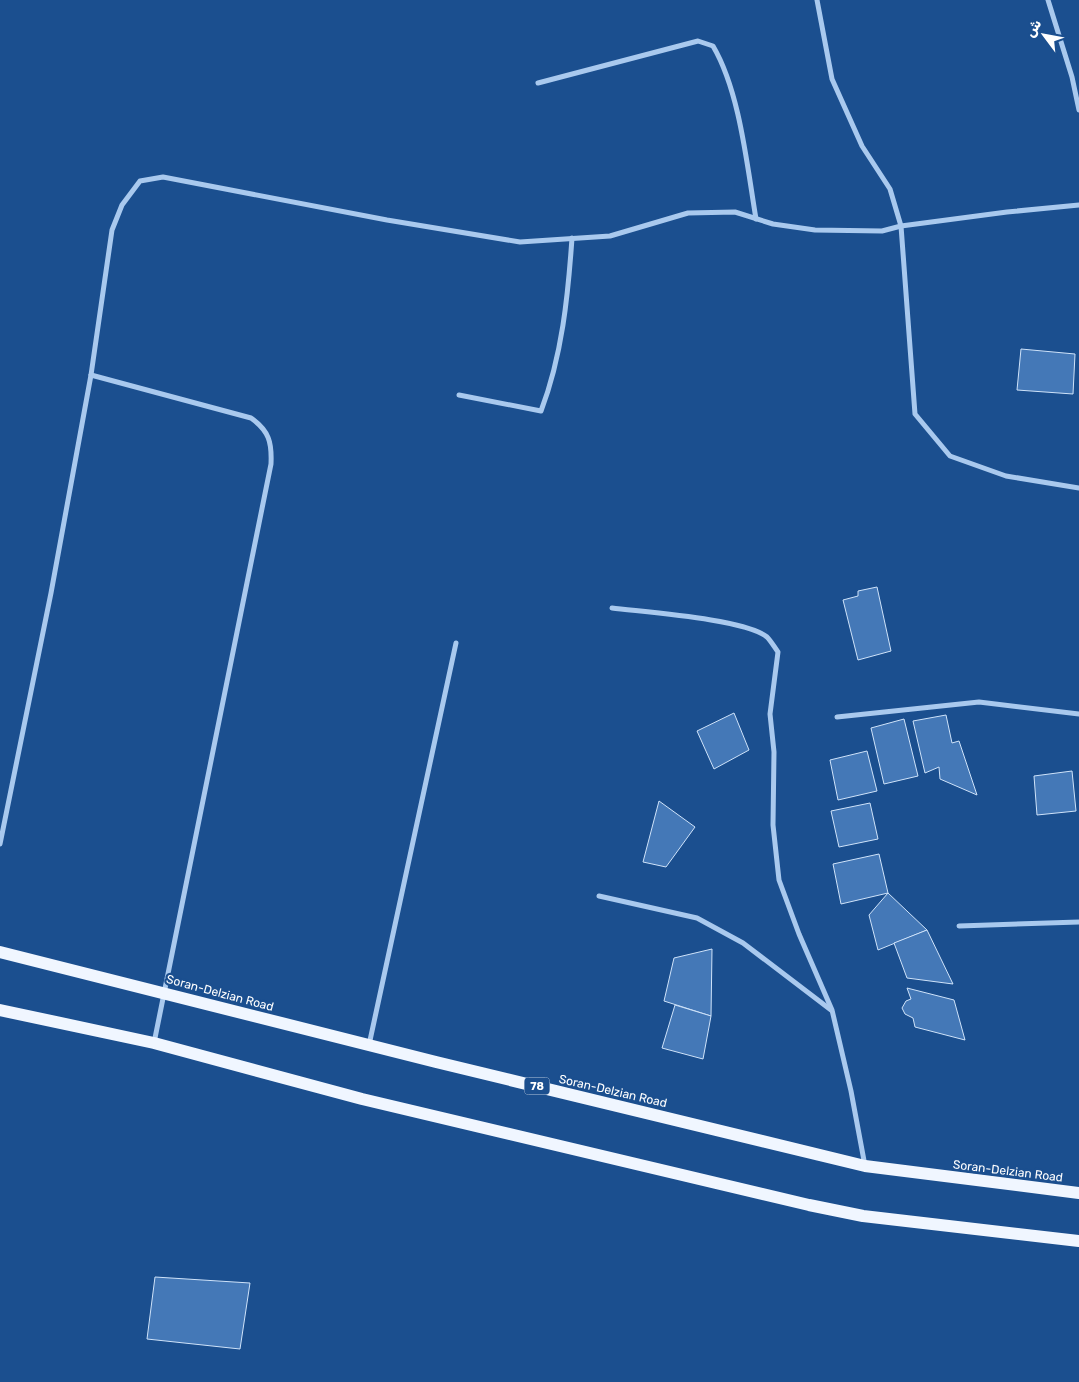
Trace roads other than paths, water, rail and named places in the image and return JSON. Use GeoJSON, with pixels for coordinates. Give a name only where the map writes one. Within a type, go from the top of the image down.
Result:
{"type":"FeatureCollection","features":[{"type":"Feature","properties":{"kind":"main road","name":"Soran-Delzian Road"},"geometry":{"type":"LineString","coordinates":[[0,952],[165,992],[369,1045],[866,1166],[1079,1193]]}},
{"type":"Feature","properties":{"kind":"main road"},"geometry":{"type":"LineString","coordinates":[[0,1010],[154,1043],[362,1099],[809,1205],[864,1216],[1079,1241]]}},
{"type":"Feature","properties":{"kind":"street"},"geometry":{"type":"LineString","coordinates":[[817,0],[832,79],[862,146],[890,189],[901,226],[915,414],[950,456],[1006,476],[1079,488]]}},
{"type":"Feature","properties":{"kind":"street"},"geometry":{"type":"LineString","coordinates":[[1048,0],[1072,77],[1079,110]]}},
{"type":"Feature","properties":{"kind":"street"},"geometry":{"type":"LineString","coordinates":[[538,84],[698,41],[713,46],[723,64],[741,136],[756,219]]}},
{"type":"Feature","properties":{"kind":"street"},"geometry":{"type":"LineString","coordinates":[[0,844],[49,603],[91,375],[112,230],[122,205],[140,181],[163,177],[387,220],[520,242],[610,236],[688,213],[735,212],[773,224],[815,230],[882,231],[901,226],[1079,205]]}},
{"type":"Feature","properties":{"kind":"street"},"geometry":{"type":"LineString","coordinates":[[459,395],[541,411],[554,378],[569,284],[572,238]]}},
{"type":"Feature","properties":{"kind":"street"},"geometry":{"type":"LineString","coordinates":[[91,375],[251,418],[269,435],[272,447],[271,464],[154,1043]]}},
{"type":"Feature","properties":{"kind":"street"},"geometry":{"type":"LineString","coordinates":[[612,608],[683,616],[750,628],[766,637],[778,652],[770,714],[774,752],[773,825],[780,880],[799,934],[832,1010],[866,1166]]}},
{"type":"Feature","properties":{"kind":"street"},"geometry":{"type":"LineString","coordinates":[[369,1045],[456,643]]}},
{"type":"Feature","properties":{"kind":"street"},"geometry":{"type":"LineString","coordinates":[[837,718],[979,702],[1079,714]]}},
{"type":"Feature","properties":{"kind":"street"},"geometry":{"type":"LineString","coordinates":[[599,896],[697,918],[743,943],[832,1010]]}},
{"type":"Feature","properties":{"kind":"street"},"geometry":{"type":"LineString","coordinates":[[959,926],[1079,922]]}}]}
